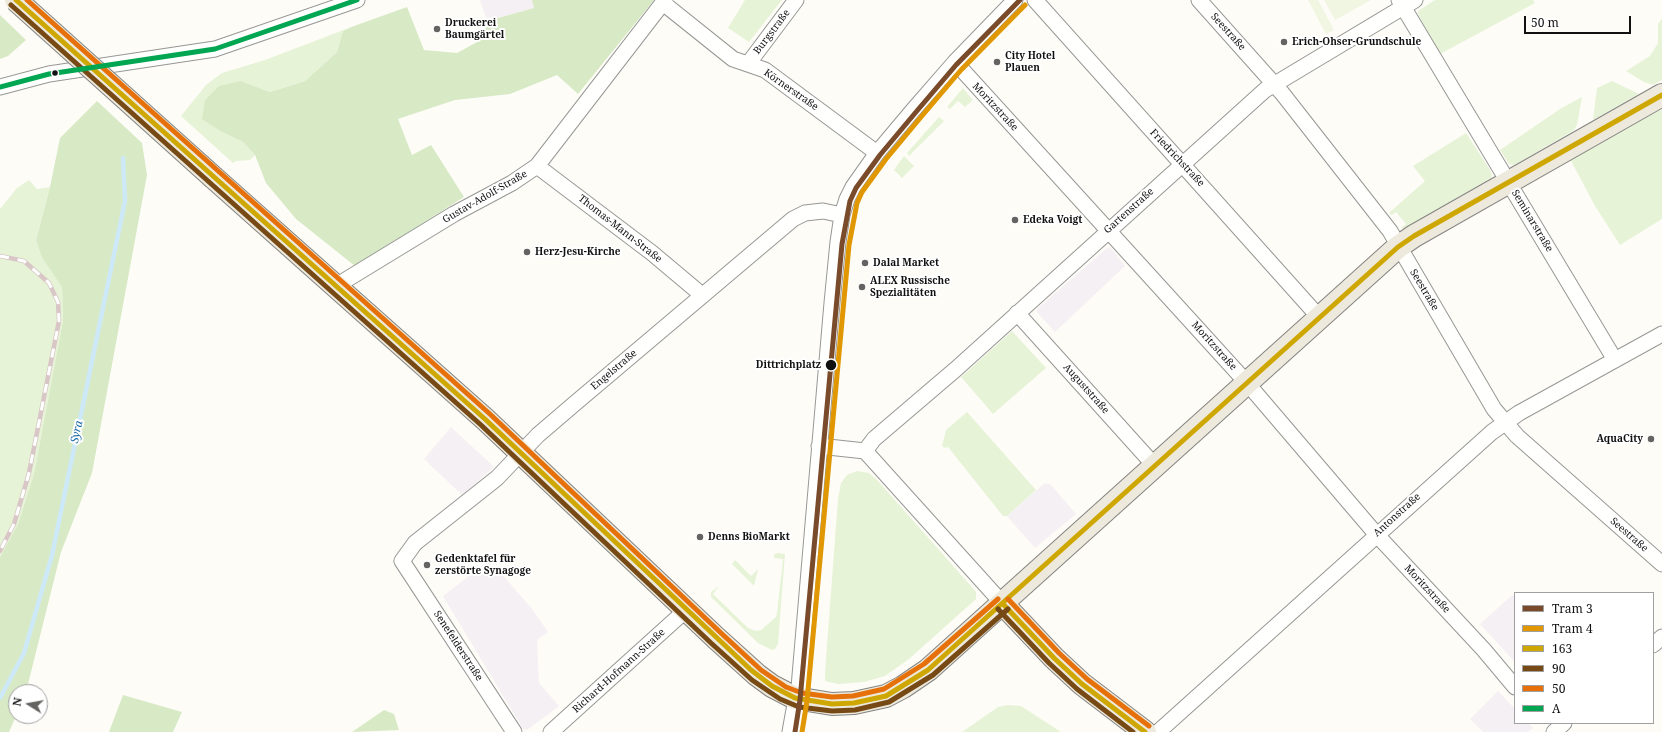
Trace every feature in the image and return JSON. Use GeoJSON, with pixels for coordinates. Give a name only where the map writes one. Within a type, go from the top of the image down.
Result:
{"type":"FeatureCollection","features":[{"type":"Feature","properties":{"kind":"main road"},"geometry":{"type":"LineString","coordinates":[[16,0],[522,453],[686,610],[757,675],[783,693],[798,699],[832,704],[854,703],[886,696],[903,687],[928,670],[1398,247],[1414,236],[1662,95]]}},
{"type":"Feature","properties":{"kind":"main road"},"geometry":{"type":"LineString","coordinates":[[1003,604],[1054,658],[1082,684],[1145,732]]}},
{"type":"Feature","properties":{"kind":"street"},"geometry":{"type":"LineString","coordinates":[[0,87],[48,74],[215,49],[357,0]]}},
{"type":"Feature","properties":{"kind":"street","name":"Burgstraße"},"geometry":{"type":"LineString","coordinates":[[748,64],[796,0]]}},
{"type":"Feature","properties":{"kind":"street"},"geometry":{"type":"LineString","coordinates":[[792,732],[798,699],[819,446],[842,215],[853,187],[877,153],[955,62],[1015,0]]}},
{"type":"Feature","properties":{"kind":"street","name":"Friedrichstraße"},"geometry":{"type":"LineString","coordinates":[[1035,0],[1319,317]]}},
{"type":"Feature","properties":{"kind":"street","name":"Seestraße"},"geometry":{"type":"LineString","coordinates":[[1199,0],[1274,83],[1390,231],[1494,409],[1517,436],[1662,564]]}},
{"type":"Feature","properties":{"kind":"street","name":"Körnerstraße"},"geometry":{"type":"LineString","coordinates":[[664,2],[733,59],[766,70],[877,153]]}},
{"type":"Feature","properties":{"kind":"street","name":"Gustav-Adolf-Straße"},"geometry":{"type":"LineString","coordinates":[[336,286],[454,214],[512,183],[537,166],[664,2]]}},
{"type":"Feature","properties":{"kind":"street","name":"Gartenstraße"},"geometry":{"type":"LineString","coordinates":[[865,451],[874,439],[956,369],[1182,164],[1274,83],[1406,2]]}},
{"type":"Feature","properties":{"kind":"street","name":"Seminarstraße"},"geometry":{"type":"LineString","coordinates":[[1406,2],[1508,182],[1616,360]]}},
{"type":"Feature","properties":{"kind":"street","name":"Moritzstraße"},"geometry":{"type":"LineString","coordinates":[[955,62],[1247,383],[1376,534],[1484,650],[1514,686]]}},
{"type":"Feature","properties":{"kind":"street","name":"Thomas-Mann-Straße"},"geometry":{"type":"LineString","coordinates":[[537,166],[652,253],[702,295]]}},
{"type":"Feature","properties":{"kind":"street","name":"Engelstraße"},"geometry":{"type":"LineString","coordinates":[[402,561],[415,543],[497,478],[538,435],[793,219],[805,213],[823,211],[842,215]]}},
{"type":"Feature","properties":{"kind":"street","name":"Auguststraße"},"geometry":{"type":"LineString","coordinates":[[1017,313],[1154,465]]}},
{"type":"Feature","properties":{"kind":"street","name":"Antonstraße"},"geometry":{"type":"LineString","coordinates":[[1158,732],[1376,534],[1505,422],[1662,334]]}},
{"type":"Feature","properties":{"kind":"street"},"geometry":{"type":"LineString","coordinates":[[819,446],[865,451],[1003,604]]}},
{"type":"Feature","properties":{"kind":"street","name":"Senefelderstraße"},"geometry":{"type":"LineString","coordinates":[[402,561],[514,732]]}},
{"type":"Feature","properties":{"kind":"street","name":"Richard-Hofmann-Straße"},"geometry":{"type":"LineString","coordinates":[[551,732],[686,610]]}},
{"type":"Feature","properties":{"kind":"street"},"geometry":{"type":"LineString","coordinates":[[1654,644],[1662,637]]}},
{"type":"Feature","properties":{"kind":"street"},"geometry":{"type":"LineString","coordinates":[[1546,724],[1553,732],[1563,724]]}},
{"type":"Feature","properties":{"kind":"shaded area"},"geometry":{"type":"Polygon","coordinates":[[[480,0],[532,0],[534,8],[487,21],[480,0]]]}},
{"type":"Feature","properties":{"kind":"shaded area"},"geometry":{"type":"Polygon","coordinates":[[[1110,247],[1125,266],[1055,332],[1037,312],[1037,309],[1110,247]]]}},
{"type":"Feature","properties":{"kind":"shaded area"},"geometry":{"type":"Polygon","coordinates":[[[451,427],[494,467],[462,495],[424,459],[451,427]]]}},
{"type":"Feature","properties":{"kind":"shaded area"},"geometry":{"type":"Polygon","coordinates":[[[1045,483],[1051,485],[1076,514],[1035,548],[1007,516],[1045,483]]]}},
{"type":"Feature","properties":{"kind":"shaded area"},"geometry":{"type":"Polygon","coordinates":[[[487,562],[500,572],[532,609],[548,632],[537,640],[539,683],[559,706],[527,730],[523,729],[443,596],[487,562]]]}},
{"type":"Feature","properties":{"kind":"shaded area"},"geometry":{"type":"Polygon","coordinates":[[[1514,595],[1514,661],[1480,624],[1510,597],[1514,595]]]}},
{"type":"Feature","properties":{"kind":"shaded area"},"geometry":{"type":"Polygon","coordinates":[[[1498,691],[1514,708],[1514,724],[1529,724],[1533,728],[1528,732],[1483,732],[1470,719],[1498,691]]]}},
{"type":"Feature","properties":{"kind":"green space"},"geometry":{"type":"Polygon","coordinates":[[[532,0],[654,0],[578,94],[557,75],[510,94],[455,100],[398,119],[412,155],[431,145],[464,197],[355,266],[296,219],[266,183],[255,155],[243,142],[222,132],[202,119],[205,100],[219,86],[241,81],[270,92],[305,81],[337,52],[343,31],[354,26],[407,7],[424,50],[457,53],[479,41],[487,21],[534,8],[532,0]]]}},
{"type":"Feature","properties":{"kind":"green space"},"geometry":{"type":"Polygon","coordinates":[[[745,0],[782,0],[749,42],[728,28],[745,0]]]}},
{"type":"Feature","properties":{"kind":"green space"},"geometry":{"type":"Polygon","coordinates":[[[1308,0],[1318,0],[1334,30],[1326,34],[1308,0]]]}},
{"type":"Feature","properties":{"kind":"green space"},"geometry":{"type":"Polygon","coordinates":[[[1324,0],[1371,0],[1335,20],[1324,0]]]}},
{"type":"Feature","properties":{"kind":"green space"},"geometry":{"type":"Polygon","coordinates":[[[1435,0],[1533,0],[1535,3],[1440,54],[1418,14],[1418,11],[1435,0]]]}},
{"type":"Feature","properties":{"kind":"green space"},"geometry":{"type":"Polygon","coordinates":[[[0,15],[26,40],[8,56],[0,59],[0,15]]]}},
{"type":"Feature","properties":{"kind":"green space"},"geometry":{"type":"Polygon","coordinates":[[[1662,19],[1662,80],[1653,85],[1644,82],[1626,71],[1650,56],[1658,43],[1658,24],[1662,19]]]}},
{"type":"Feature","properties":{"kind":"green space"},"geometry":{"type":"Polygon","coordinates":[[[354,26],[343,31],[337,52],[305,81],[270,92],[241,81],[222,132],[243,142],[255,155],[250,160],[236,161],[233,163],[181,116],[206,85],[222,73],[265,60],[354,26]]]}},
{"type":"Feature","properties":{"kind":"green space"},"geometry":{"type":"Polygon","coordinates":[[[1612,81],[1639,94],[1593,120],[1597,88],[1612,81]]]}},
{"type":"Feature","properties":{"kind":"green space"},"geometry":{"type":"Polygon","coordinates":[[[963,88],[973,100],[965,107],[958,101],[950,109],[947,107],[963,88]]]}},
{"type":"Feature","properties":{"kind":"green space"},"geometry":{"type":"Polygon","coordinates":[[[1582,97],[1577,125],[1573,131],[1514,165],[1509,164],[1500,150],[1560,109],[1582,97]]]}},
{"type":"Feature","properties":{"kind":"green space"},"geometry":{"type":"Polygon","coordinates":[[[97,101],[142,143],[147,175],[92,473],[61,552],[28,684],[8,684],[8,724],[12,724],[9,732],[0,732],[0,557],[18,524],[34,474],[63,320],[62,287],[42,258],[36,240],[50,187],[60,138],[97,101]]]}},
{"type":"Feature","properties":{"kind":"green space"},"geometry":{"type":"Polygon","coordinates":[[[1662,109],[1662,219],[1620,245],[1595,206],[1570,159],[1662,109]]]}},
{"type":"Feature","properties":{"kind":"green space"},"geometry":{"type":"Polygon","coordinates":[[[939,117],[944,121],[909,156],[907,153],[939,117]]]}},
{"type":"Feature","properties":{"kind":"green space"},"geometry":{"type":"Polygon","coordinates":[[[1466,133],[1490,170],[1492,176],[1491,178],[1404,229],[1401,228],[1406,224],[1396,212],[1392,215],[1389,213],[1425,181],[1413,166],[1466,133]]]}},
{"type":"Feature","properties":{"kind":"green space"},"geometry":{"type":"Polygon","coordinates":[[[904,156],[914,166],[902,178],[894,170],[904,156]]]}},
{"type":"Feature","properties":{"kind":"green space"},"geometry":{"type":"Polygon","coordinates":[[[29,180],[37,189],[50,187],[36,240],[42,258],[62,287],[63,320],[34,474],[18,524],[0,557],[0,209],[17,188],[29,180]]]}},
{"type":"Feature","properties":{"kind":"green space"},"geometry":{"type":"Polygon","coordinates":[[[1012,331],[1046,368],[993,414],[961,377],[1012,331]]]}},
{"type":"Feature","properties":{"kind":"green space"},"geometry":{"type":"Polygon","coordinates":[[[967,412],[1036,490],[1007,516],[1003,516],[948,447],[945,448],[942,446],[946,430],[967,412]]]}},
{"type":"Feature","properties":{"kind":"green space"},"geometry":{"type":"Polygon","coordinates":[[[857,471],[869,473],[878,481],[976,592],[976,599],[909,659],[885,676],[864,682],[838,684],[825,681],[825,672],[838,499],[841,483],[847,475],[857,471]]]}},
{"type":"Feature","properties":{"kind":"green space"},"geometry":{"type":"Polygon","coordinates":[[[777,553],[785,554],[778,644],[775,649],[772,650],[758,643],[711,597],[711,592],[719,586],[713,594],[748,628],[756,631],[761,630],[776,617],[777,613],[783,559],[774,558],[774,555],[777,553]]]}},
{"type":"Feature","properties":{"kind":"green space"},"geometry":{"type":"Polygon","coordinates":[[[735,560],[751,576],[758,569],[754,586],[732,564],[735,560]]]}},
{"type":"Feature","properties":{"kind":"green space"},"geometry":{"type":"Polygon","coordinates":[[[123,695],[182,712],[173,732],[109,732],[123,695]]]}},
{"type":"Feature","properties":{"kind":"green space"},"geometry":{"type":"Polygon","coordinates":[[[1008,705],[1021,706],[1061,732],[962,732],[998,707],[1008,705]]]}},
{"type":"Feature","properties":{"kind":"green space"},"geometry":{"type":"Polygon","coordinates":[[[384,710],[394,714],[399,730],[352,732],[384,710]]]}},
{"type":"Feature","properties":{"kind":"waterway","name":"Syra"},"geometry":{"type":"LineString","coordinates":[[0,698],[24,653],[52,555],[125,201],[123,158]]}},
{"type":"Feature","properties":{"kind":"railway"},"geometry":{"type":"LineString","coordinates":[[0,256],[24,261],[49,283],[58,302],[59,321],[29,473],[14,524],[0,551]]}},
{"type":"Feature","properties":{"kind":"tram line","name":"3"},"geometry":{"type":"LineString","coordinates":[[795,732],[800,700],[842,244],[850,201],[856,188],[880,155],[916,112],[956,65],[1020,0]]}},
{"type":"Feature","properties":{"kind":"tram line","name":"4"},"geometry":{"type":"LineString","coordinates":[[802,732],[807,701],[849,245],[857,203],[862,192],[886,159],[921,117],[961,70],[1025,5]]}},
{"type":"Feature","properties":{"kind":"transit line","name":"163"},"geometry":{"type":"LineString","coordinates":[[16,0],[486,420],[751,670],[772,686],[795,698],[832,704],[854,703],[886,696],[928,670],[1398,247],[1414,236],[1662,95]]}},
{"type":"Feature","properties":{"kind":"transit line","name":"50"},"geometry":{"type":"LineString","coordinates":[[27,0],[491,415],[761,670],[786,687],[802,693],[832,697],[853,696],[884,689],[924,664],[998,599]]}},
{"type":"Feature","properties":{"kind":"transit line","name":"A"},"geometry":{"type":"LineString","coordinates":[[0,87],[49,74],[215,49],[357,0]]}},
{"type":"Feature","properties":{"kind":"transit line","name":"90"},"geometry":{"type":"LineString","coordinates":[[11,5],[481,425],[711,643],[752,680],[780,699],[799,707],[832,711],[855,710],[889,702],[933,675],[1008,609]]}},
{"type":"Feature","properties":{"kind":"transit line","name":"50"},"geometry":{"type":"LineString","coordinates":[[1008,599],[1059,653],[1087,679],[1149,726]]}},
{"type":"Feature","properties":{"kind":"transit line","name":"163"},"geometry":{"type":"LineString","coordinates":[[1003,604],[1054,658],[1082,684],[1145,732]]}},
{"type":"Feature","properties":{"kind":"transit line","name":"90"},"geometry":{"type":"LineString","coordinates":[[998,609],[1049,663],[1077,689],[1133,732]]}},
{"type":"Feature","properties":{"kind":"place","name":"Druckerei Baumgärtel"},"geometry":{"type":"Point","coordinates":[437,29]}},
{"type":"Feature","properties":{"kind":"place","name":"Erich-Ohser-Grundschule"},"geometry":{"type":"Point","coordinates":[1284,42]}},
{"type":"Feature","properties":{"kind":"place","name":"City Hotel Plauen"},"geometry":{"type":"Point","coordinates":[997,62]}},
{"type":"Feature","properties":{"kind":"place","name":"Edeka Voigt"},"geometry":{"type":"Point","coordinates":[1015,220]}},
{"type":"Feature","properties":{"kind":"place","name":"Herz-Jesu-Kirche"},"geometry":{"type":"Point","coordinates":[527,252]}},
{"type":"Feature","properties":{"kind":"place","name":"Dalal Market"},"geometry":{"type":"Point","coordinates":[865,263]}},
{"type":"Feature","properties":{"kind":"place","name":"ALEX Russische Spezialitäten"},"geometry":{"type":"Point","coordinates":[862,287]}},
{"type":"Feature","properties":{"kind":"place","name":"Dittrichplatz"},"geometry":{"type":"Point","coordinates":[831,365]}},
{"type":"Feature","properties":{"kind":"place","name":"AquaCity"},"geometry":{"type":"Point","coordinates":[1651,439]}},
{"type":"Feature","properties":{"kind":"place","name":"Denns BioMarkt"},"geometry":{"type":"Point","coordinates":[700,537]}},
{"type":"Feature","properties":{"kind":"place","name":"Gedenktafel für zerstörte Synagoge"},"geometry":{"type":"Point","coordinates":[427,565]}}]}
